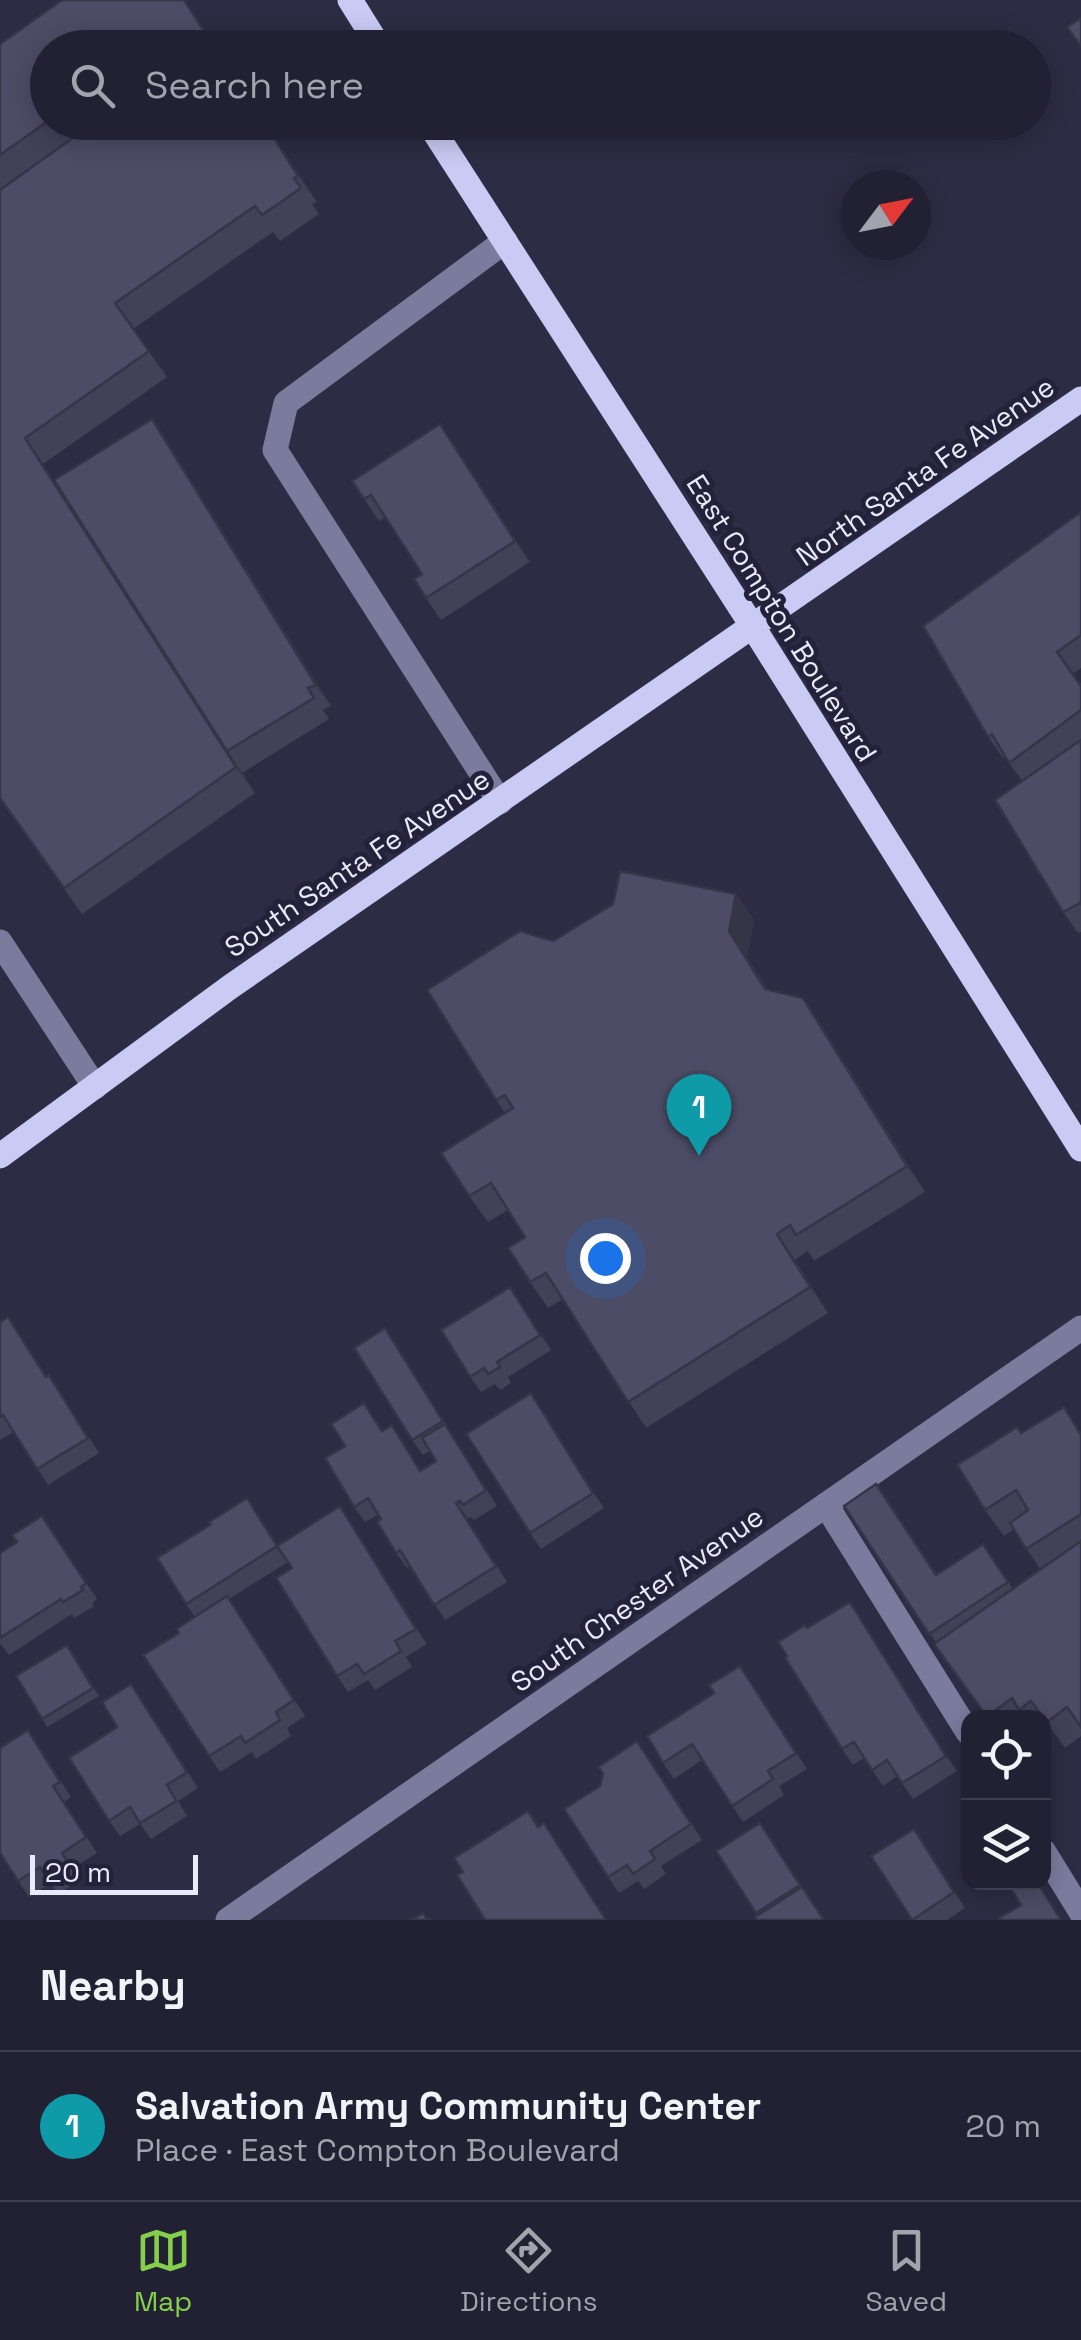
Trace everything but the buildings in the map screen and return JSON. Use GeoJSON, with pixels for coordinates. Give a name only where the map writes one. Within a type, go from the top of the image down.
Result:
{"type":"FeatureCollection","features":[{"type":"Feature","properties":{"kind":"main road"},"geometry":{"type":"LineString","coordinates":[[350,0],[369,30]]}},
{"type":"Feature","properties":{"kind":"main road","name":"East Compton Boulevard"},"geometry":{"type":"LineString","coordinates":[[440,140],[753,627],[1081,1150]]}},
{"type":"Feature","properties":{"kind":"main road","name":"North Santa Fe Avenue"},"geometry":{"type":"LineString","coordinates":[[753,627],[1081,399]]}},
{"type":"Feature","properties":{"kind":"main road","name":"South Santa Fe Avenue"},"geometry":{"type":"LineString","coordinates":[[0,1156],[230,987],[753,627]]}},
{"type":"Feature","properties":{"kind":"street"},"geometry":{"type":"LineString","coordinates":[[500,802],[274,450],[286,403],[505,241]]}},
{"type":"Feature","properties":{"kind":"street"},"geometry":{"type":"LineString","coordinates":[[0,942],[96,1087]]}},
{"type":"Feature","properties":{"kind":"street","name":"South Chester Avenue"},"geometry":{"type":"LineString","coordinates":[[228,1920],[1081,1328]]}},
{"type":"Feature","properties":{"kind":"street"},"geometry":{"type":"LineString","coordinates":[[826,1505],[961,1721]]}},
{"type":"Feature","properties":{"kind":"street"},"geometry":{"type":"LineString","coordinates":[[1051,1863],[1081,1912]]}},
{"type":"Feature","properties":{"kind":"place","name":"Salvation Army Community Center"},"geometry":{"type":"Point","coordinates":[699,1156]}}]}
